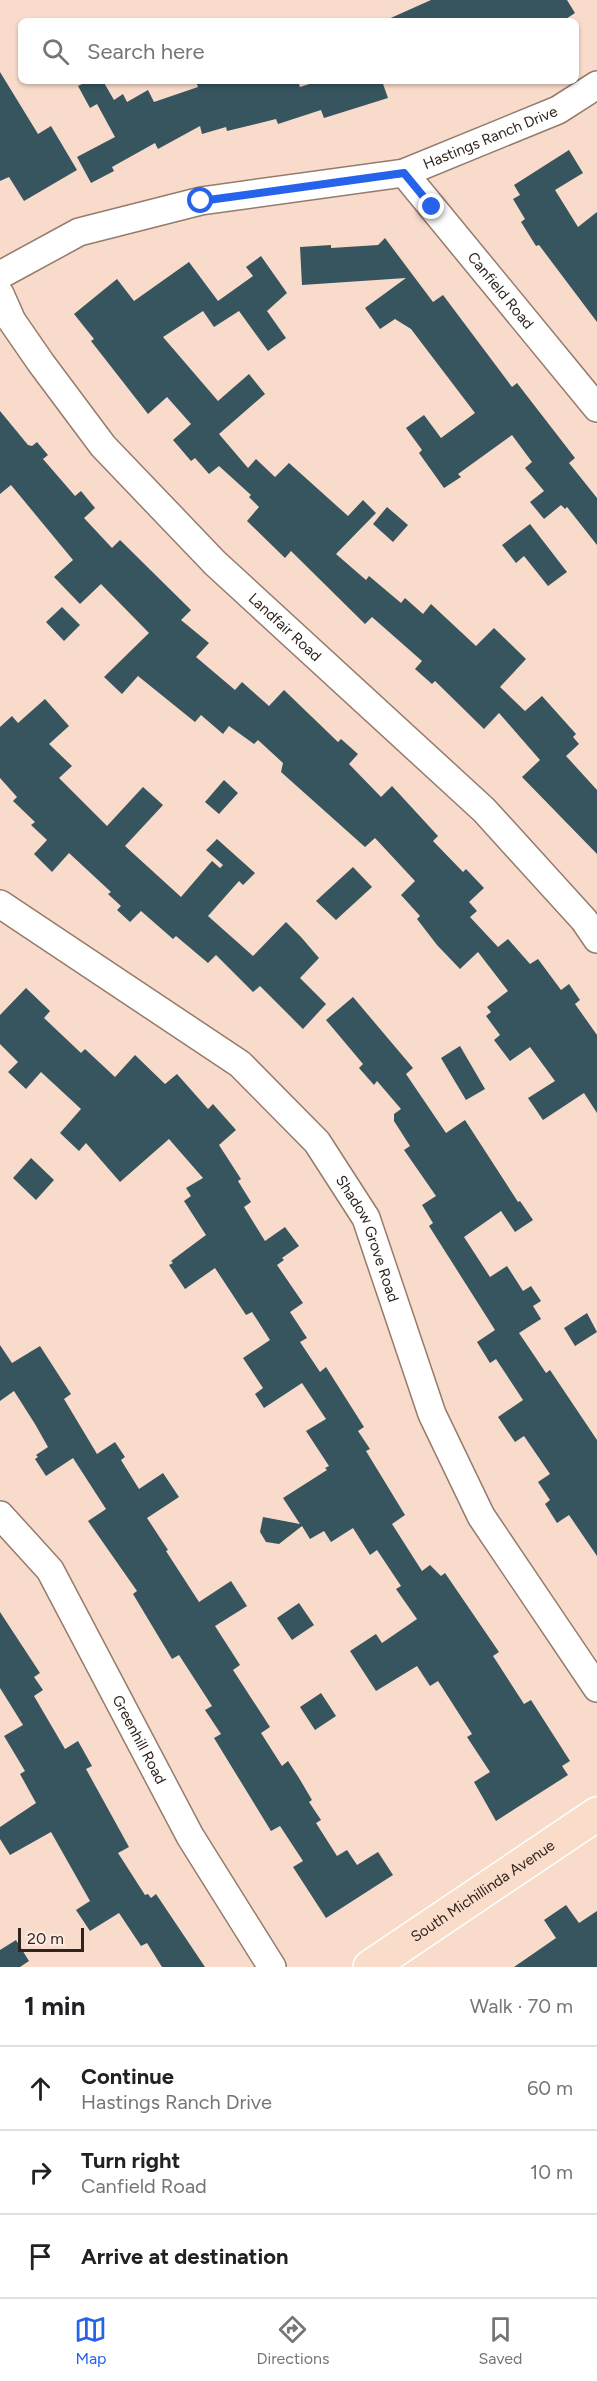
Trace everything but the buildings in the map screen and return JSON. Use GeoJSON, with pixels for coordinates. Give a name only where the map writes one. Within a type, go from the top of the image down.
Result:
{"type":"FeatureCollection","features":[{"type":"Feature","properties":{"kind":"main road","name":"South Michillinda Avenue"},"geometry":{"type":"LineString","coordinates":[[370,1967],[597,1814]]}},
{"type":"Feature","properties":{"kind":"street","name":"Hastings Ranch Drive"},"geometry":{"type":"LineString","coordinates":[[0,274],[79,232],[201,201],[404,173],[558,110],[597,85]]}},
{"type":"Feature","properties":{"kind":"street","name":"Canfield Road"},"geometry":{"type":"LineString","coordinates":[[404,173],[597,408]]}},
{"type":"Feature","properties":{"kind":"street","name":"Landfair Road"},"geometry":{"type":"LineString","coordinates":[[0,294],[12,321],[103,446],[215,563],[484,810],[584,920],[597,939]]}},
{"type":"Feature","properties":{"kind":"street","name":"Shadow Grove Road"},"geometry":{"type":"LineString","coordinates":[[0,904],[240,1064],[316,1142],[366,1218],[432,1414],[481,1516],[597,1688]]}},
{"type":"Feature","properties":{"kind":"street","name":"Greenhill Road"},"geometry":{"type":"LineString","coordinates":[[0,1515],[50,1570],[190,1836],[272,1967]]}},
{"type":"Feature","properties":{"kind":"route"},"geometry":{"type":"LineString","coordinates":[[201,201],[404,173],[432,207]]}}]}
